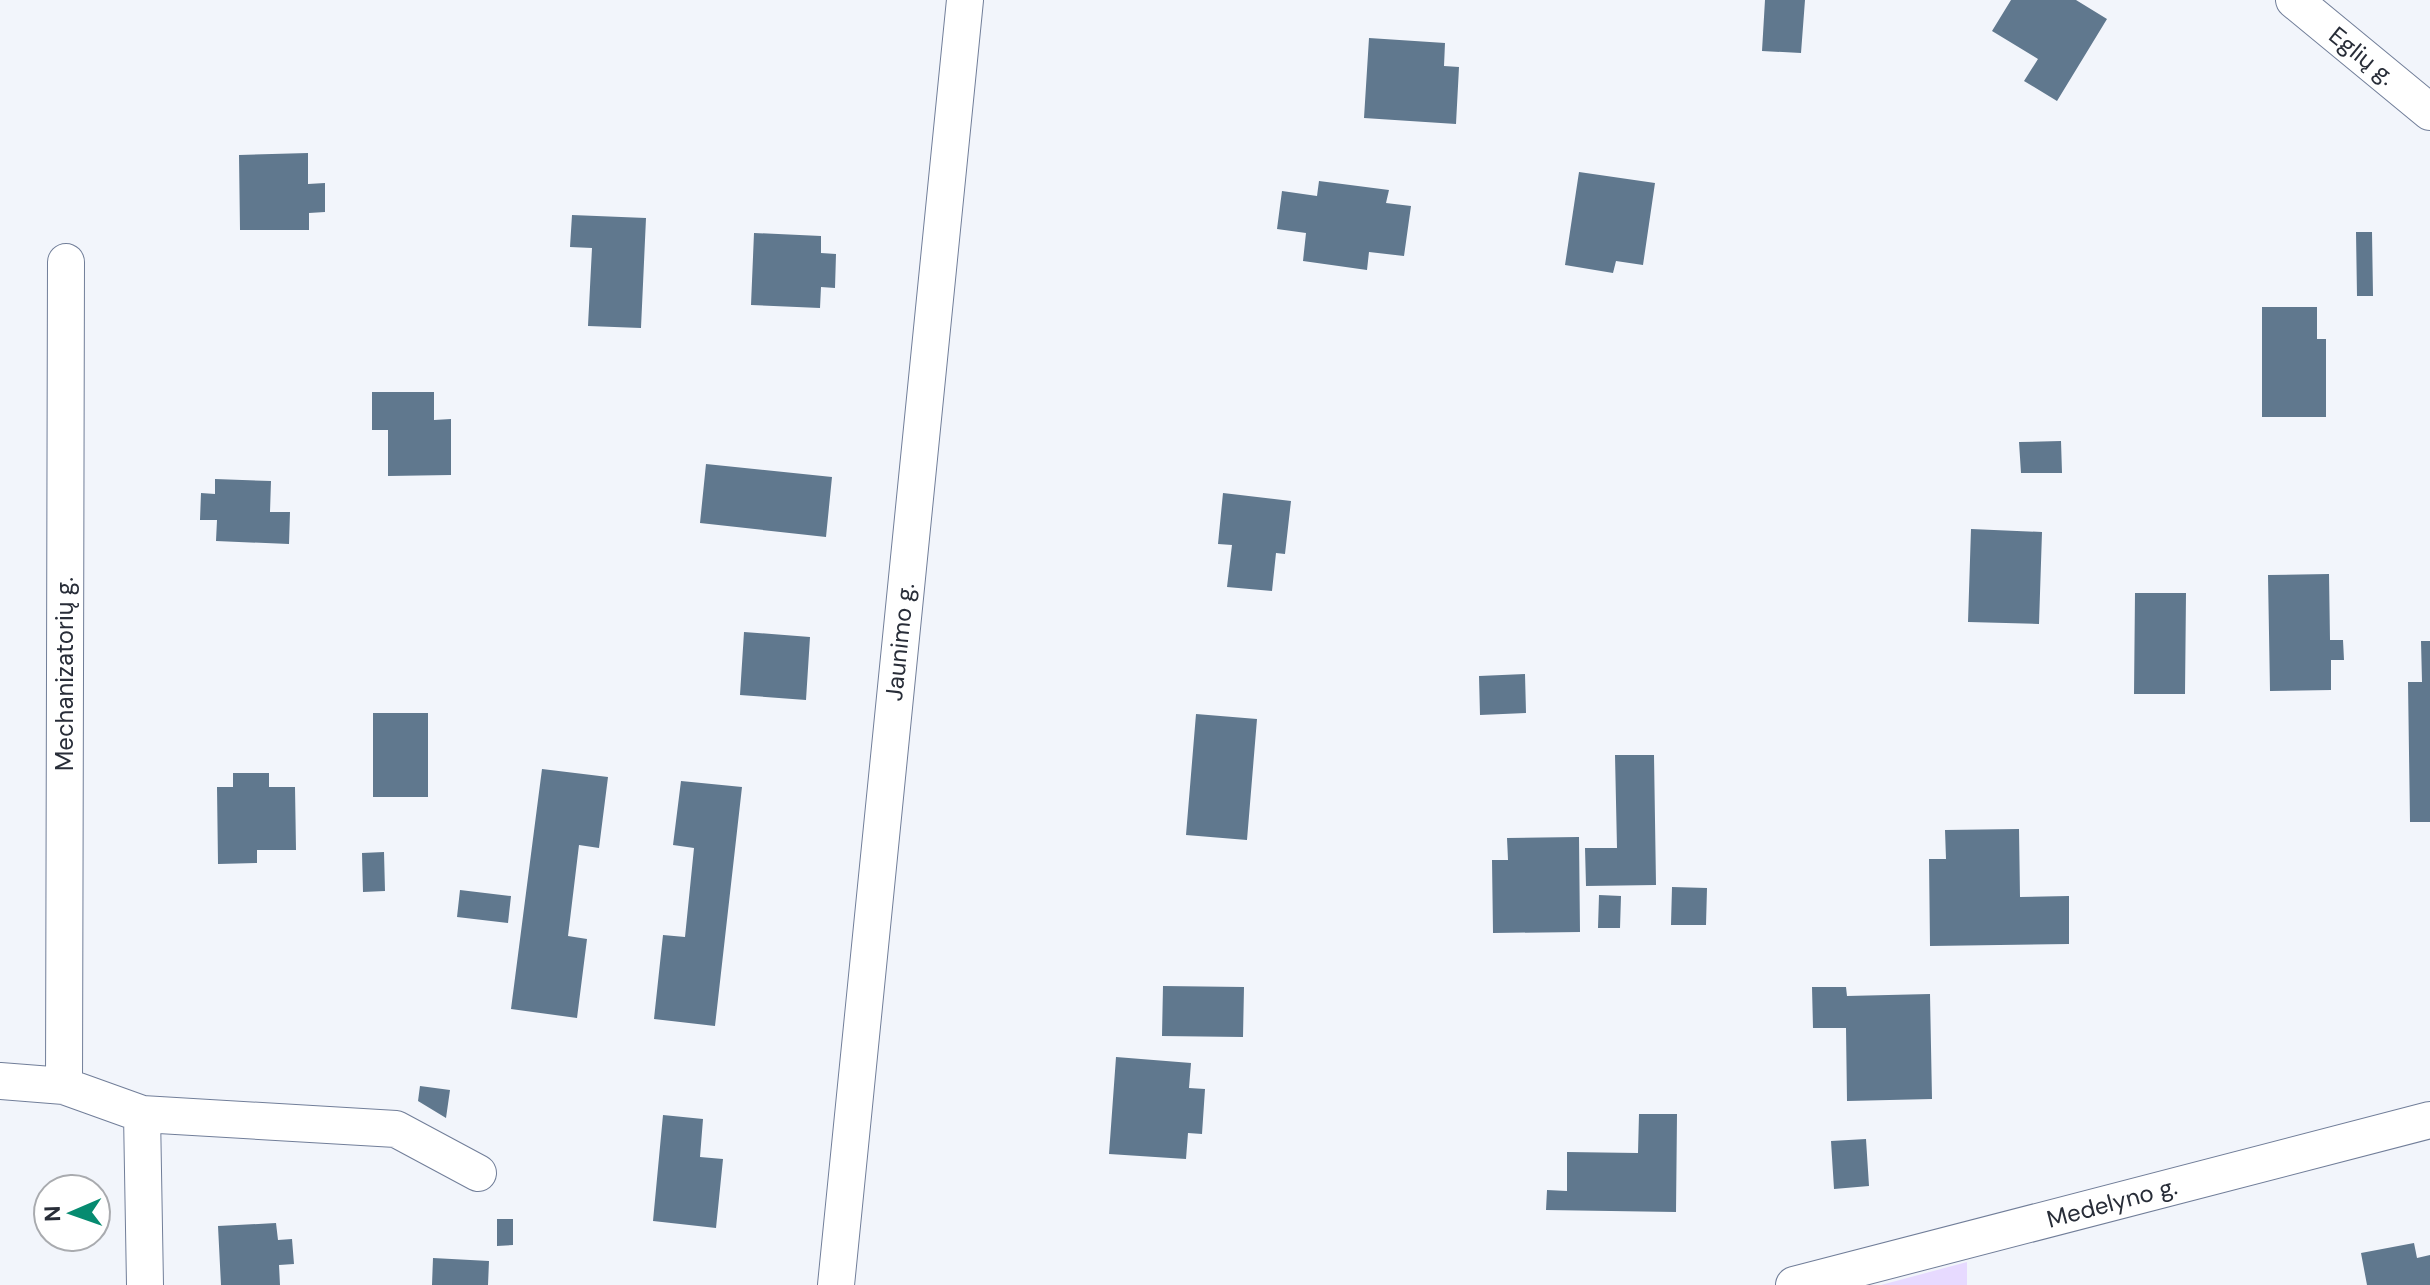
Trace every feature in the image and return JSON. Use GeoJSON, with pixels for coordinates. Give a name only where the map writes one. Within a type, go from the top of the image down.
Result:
{"type":"FeatureCollection","features":[{"type":"Feature","properties":{"kind":"street","name":"Jaunimo g."},"geometry":{"type":"LineString","coordinates":[[836,1285],[965,0]]}},
{"type":"Feature","properties":{"kind":"street","name":"Eglių g."},"geometry":{"type":"LineString","coordinates":[[2294,0],[2430,112]]}},
{"type":"Feature","properties":{"kind":"street","name":"Mechanizatorių g."},"geometry":{"type":"LineString","coordinates":[[64,1086],[66,262]]}},
{"type":"Feature","properties":{"kind":"street"},"geometry":{"type":"LineString","coordinates":[[0,1081],[64,1086],[142,1114],[396,1129],[478,1173]]}},
{"type":"Feature","properties":{"kind":"street"},"geometry":{"type":"LineString","coordinates":[[142,1114],[145,1285]]}},
{"type":"Feature","properties":{"kind":"street","name":"Medelyno g."},"geometry":{"type":"LineString","coordinates":[[1794,1285],[2430,1120]]}},
{"type":"Feature","properties":{"kind":"shaded area"},"geometry":{"type":"Polygon","coordinates":[[[1967,1262],[1967,1285],[1881,1285],[1967,1262]]]}},
{"type":"Feature","properties":{"kind":"building"},"geometry":{"type":"Polygon","coordinates":[[[1765,0],[1805,0],[1801,53],[1762,51],[1765,0]]]}},
{"type":"Feature","properties":{"kind":"building"},"geometry":{"type":"Polygon","coordinates":[[[2011,0],[2076,0],[2107,19],[2057,101],[2024,81],[2038,59],[1992,31],[2011,0]]]}},
{"type":"Feature","properties":{"kind":"building"},"geometry":{"type":"Polygon","coordinates":[[[1369,38],[1445,43],[1444,66],[1459,67],[1456,124],[1364,118],[1369,38]]]}},
{"type":"Feature","properties":{"kind":"building"},"geometry":{"type":"Polygon","coordinates":[[[308,153],[308,184],[325,183],[325,212],[309,213],[309,230],[240,230],[239,155],[308,153]]]}},
{"type":"Feature","properties":{"kind":"building"},"geometry":{"type":"Polygon","coordinates":[[[1579,172],[1655,183],[1643,265],[1616,261],[1613,273],[1565,265],[1579,172]]]}},
{"type":"Feature","properties":{"kind":"building"},"geometry":{"type":"Polygon","coordinates":[[[1319,181],[1389,190],[1386,203],[1411,206],[1404,256],[1369,252],[1367,270],[1303,261],[1306,233],[1277,229],[1282,191],[1317,196],[1319,181]]]}},
{"type":"Feature","properties":{"kind":"building"},"geometry":{"type":"Polygon","coordinates":[[[572,215],[646,218],[641,328],[588,326],[592,248],[570,247],[572,215]]]}},
{"type":"Feature","properties":{"kind":"building"},"geometry":{"type":"Polygon","coordinates":[[[2356,232],[2372,232],[2373,296],[2357,296],[2356,232]]]}},
{"type":"Feature","properties":{"kind":"building"},"geometry":{"type":"Polygon","coordinates":[[[754,233],[821,236],[821,253],[836,254],[835,288],[821,287],[820,308],[751,305],[754,233]]]}},
{"type":"Feature","properties":{"kind":"building"},"geometry":{"type":"Polygon","coordinates":[[[2262,307],[2317,307],[2317,339],[2326,339],[2326,417],[2262,417],[2262,307]]]}},
{"type":"Feature","properties":{"kind":"building"},"geometry":{"type":"Polygon","coordinates":[[[372,392],[434,392],[434,420],[451,419],[451,475],[388,476],[388,430],[372,430],[372,392]]]}},
{"type":"Feature","properties":{"kind":"building"},"geometry":{"type":"Polygon","coordinates":[[[2061,441],[2062,473],[2021,473],[2019,442],[2061,441]]]}},
{"type":"Feature","properties":{"kind":"building"},"geometry":{"type":"Polygon","coordinates":[[[706,464],[832,477],[826,537],[700,523],[706,464]]]}},
{"type":"Feature","properties":{"kind":"building"},"geometry":{"type":"Polygon","coordinates":[[[215,479],[271,481],[270,512],[290,512],[289,544],[216,541],[217,520],[200,520],[201,493],[215,494],[215,479]]]}},
{"type":"Feature","properties":{"kind":"building"},"geometry":{"type":"Polygon","coordinates":[[[1223,493],[1291,501],[1285,554],[1276,553],[1272,591],[1227,587],[1232,545],[1218,544],[1223,493]]]}},
{"type":"Feature","properties":{"kind":"building"},"geometry":{"type":"Polygon","coordinates":[[[1971,529],[2042,532],[2039,624],[1968,622],[1971,529]]]}},
{"type":"Feature","properties":{"kind":"building"},"geometry":{"type":"Polygon","coordinates":[[[2329,574],[2330,640],[2343,640],[2344,660],[2331,660],[2331,690],[2270,691],[2268,575],[2329,574]]]}},
{"type":"Feature","properties":{"kind":"building"},"geometry":{"type":"Polygon","coordinates":[[[2135,593],[2186,593],[2185,694],[2134,694],[2135,593]]]}},
{"type":"Feature","properties":{"kind":"building"},"geometry":{"type":"Polygon","coordinates":[[[744,632],[810,637],[806,700],[740,695],[744,632]]]}},
{"type":"Feature","properties":{"kind":"building"},"geometry":{"type":"Polygon","coordinates":[[[2421,641],[2430,641],[2430,822],[2410,822],[2408,682],[2422,682],[2421,641]]]}},
{"type":"Feature","properties":{"kind":"building"},"geometry":{"type":"Polygon","coordinates":[[[1525,674],[1526,713],[1480,715],[1479,676],[1525,674]]]}},
{"type":"Feature","properties":{"kind":"building"},"geometry":{"type":"Polygon","coordinates":[[[373,713],[428,713],[428,797],[373,797],[373,713]]]}},
{"type":"Feature","properties":{"kind":"building"},"geometry":{"type":"Polygon","coordinates":[[[1196,714],[1257,719],[1247,840],[1186,835],[1196,714]]]}},
{"type":"Feature","properties":{"kind":"building"},"geometry":{"type":"Polygon","coordinates":[[[1615,755],[1654,755],[1656,885],[1586,886],[1585,848],[1617,848],[1615,755]]]}},
{"type":"Feature","properties":{"kind":"building"},"geometry":{"type":"Polygon","coordinates":[[[542,769],[608,777],[599,848],[579,845],[568,936],[587,939],[577,1018],[511,1009],[542,769]]]}},
{"type":"Feature","properties":{"kind":"building"},"geometry":{"type":"Polygon","coordinates":[[[233,773],[269,773],[269,787],[295,787],[296,850],[257,850],[257,863],[218,864],[217,787],[233,787],[233,773]]]}},
{"type":"Feature","properties":{"kind":"building"},"geometry":{"type":"Polygon","coordinates":[[[681,781],[742,787],[715,1026],[654,1019],[663,935],[685,937],[694,848],[673,845],[681,781]]]}},
{"type":"Feature","properties":{"kind":"building"},"geometry":{"type":"Polygon","coordinates":[[[2019,829],[2020,897],[2069,896],[2069,944],[1930,946],[1929,859],[1946,859],[1945,830],[2019,829]]]}},
{"type":"Feature","properties":{"kind":"building"},"geometry":{"type":"Polygon","coordinates":[[[1579,837],[1580,932],[1493,933],[1492,860],[1508,860],[1507,838],[1579,837]]]}},
{"type":"Feature","properties":{"kind":"building"},"geometry":{"type":"Polygon","coordinates":[[[384,852],[385,891],[363,892],[362,853],[384,852]]]}},
{"type":"Feature","properties":{"kind":"building"},"geometry":{"type":"Polygon","coordinates":[[[1672,887],[1707,888],[1706,925],[1671,925],[1672,887]]]}},
{"type":"Feature","properties":{"kind":"building"},"geometry":{"type":"Polygon","coordinates":[[[460,890],[511,896],[508,923],[457,917],[460,890]]]}},
{"type":"Feature","properties":{"kind":"building"},"geometry":{"type":"Polygon","coordinates":[[[1599,895],[1621,896],[1620,928],[1598,928],[1599,895]]]}},
{"type":"Feature","properties":{"kind":"building"},"geometry":{"type":"Polygon","coordinates":[[[1163,986],[1244,987],[1243,1037],[1162,1036],[1163,986]]]}},
{"type":"Feature","properties":{"kind":"building"},"geometry":{"type":"Polygon","coordinates":[[[1812,987],[1846,987],[1847,996],[1930,994],[1932,1099],[1847,1101],[1846,1028],[1813,1028],[1812,987]]]}},
{"type":"Feature","properties":{"kind":"building"},"geometry":{"type":"Polygon","coordinates":[[[1116,1057],[1191,1063],[1189,1088],[1205,1089],[1202,1134],[1188,1133],[1186,1159],[1109,1154],[1116,1057]]]}},
{"type":"Feature","properties":{"kind":"building"},"geometry":{"type":"Polygon","coordinates":[[[420,1086],[450,1090],[446,1118],[418,1101],[420,1086]]]}},
{"type":"Feature","properties":{"kind":"building"},"geometry":{"type":"Polygon","coordinates":[[[1639,1114],[1677,1114],[1676,1212],[1546,1210],[1547,1190],[1567,1191],[1567,1152],[1638,1153],[1639,1114]]]}},
{"type":"Feature","properties":{"kind":"building"},"geometry":{"type":"Polygon","coordinates":[[[663,1115],[703,1119],[700,1157],[723,1159],[716,1228],[653,1221],[663,1115]]]}},
{"type":"Feature","properties":{"kind":"building"},"geometry":{"type":"Polygon","coordinates":[[[1866,1139],[1869,1186],[1834,1189],[1831,1141],[1866,1139]]]}},
{"type":"Feature","properties":{"kind":"building"},"geometry":{"type":"Polygon","coordinates":[[[497,1219],[513,1219],[513,1245],[497,1246],[497,1219]]]}},
{"type":"Feature","properties":{"kind":"building"},"geometry":{"type":"Polygon","coordinates":[[[276,1223],[278,1240],[292,1239],[294,1264],[279,1265],[280,1285],[221,1285],[218,1226],[276,1223]]]}},
{"type":"Feature","properties":{"kind":"building"},"geometry":{"type":"Polygon","coordinates":[[[2414,1243],[2417,1258],[2430,1255],[2430,1285],[2367,1285],[2361,1253],[2414,1243]]]}},
{"type":"Feature","properties":{"kind":"building"},"geometry":{"type":"Polygon","coordinates":[[[433,1258],[489,1261],[488,1285],[432,1285],[433,1258]]]}}]}
